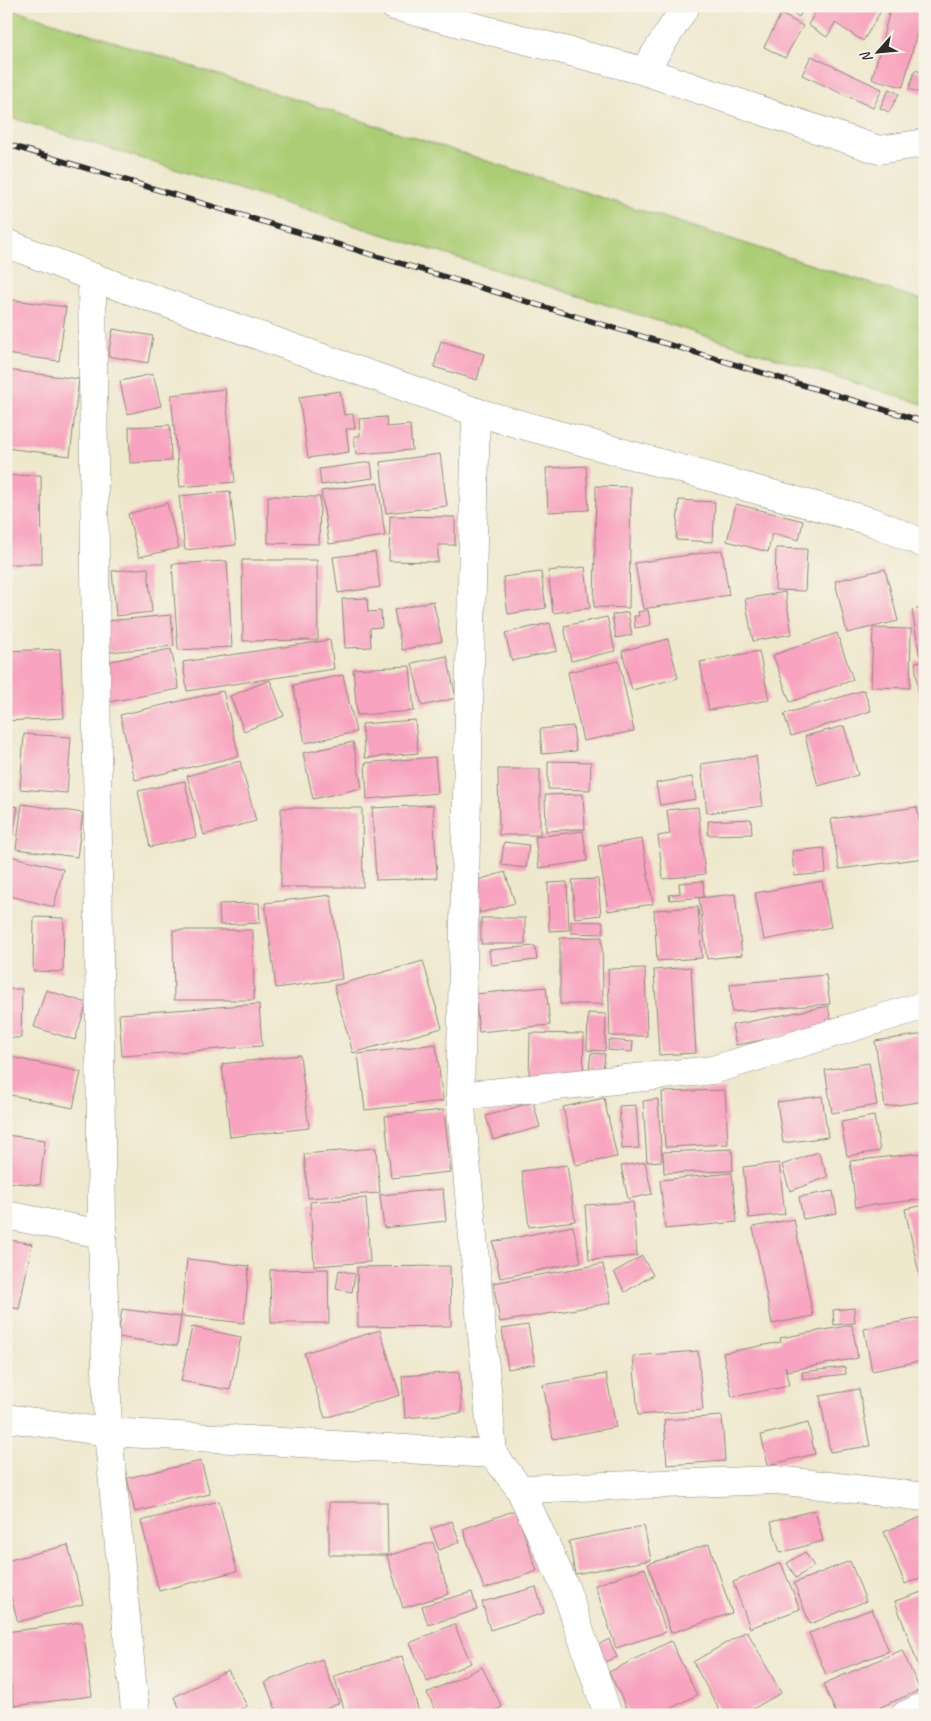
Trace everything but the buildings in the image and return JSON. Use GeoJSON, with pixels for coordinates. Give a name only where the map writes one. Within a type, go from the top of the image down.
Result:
{"type":"FeatureCollection","features":[{"type":"Feature","properties":{"kind":"street"},"geometry":{"type":"LineString","coordinates":[[394,6],[644,71],[879,150],[925,142]]}},
{"type":"Feature","properties":{"kind":"street"},"geometry":{"type":"LineString","coordinates":[[644,71],[686,6]]}},
{"type":"Feature","properties":{"kind":"street"},"geometry":{"type":"LineString","coordinates":[[6,243],[92,277],[476,412],[873,522],[925,544]]}},
{"type":"Feature","properties":{"kind":"street"},"geometry":{"type":"LineString","coordinates":[[92,277],[102,1234],[108,1432],[135,1711],[137,1715]]}},
{"type":"Feature","properties":{"kind":"street"},"geometry":{"type":"LineString","coordinates":[[476,412],[460,1096],[493,1454],[520,1489],[566,1587],[608,1715]]}},
{"type":"Feature","properties":{"kind":"street"},"geometry":{"type":"LineString","coordinates":[[460,1096],[713,1070],[925,1005]]}},
{"type":"Feature","properties":{"kind":"street"},"geometry":{"type":"LineString","coordinates":[[6,1216],[102,1234]]}},
{"type":"Feature","properties":{"kind":"street"},"geometry":{"type":"LineString","coordinates":[[6,1418],[108,1432],[493,1454]]}},
{"type":"Feature","properties":{"kind":"street"},"geometry":{"type":"LineString","coordinates":[[520,1489],[777,1480],[925,1497]]}},
{"type":"Feature","properties":{"kind":"street"},"geometry":{"type":"LineString","coordinates":[[905,1715],[925,1706]]}},
{"type":"Feature","properties":{"kind":"green space"},"geometry":{"type":"Polygon","coordinates":[[[6,7],[925,301],[925,405],[6,116],[6,7]]]}},
{"type":"Feature","properties":{"kind":"railway"},"geometry":{"type":"LineString","coordinates":[[6,144],[925,422]]}}]}
